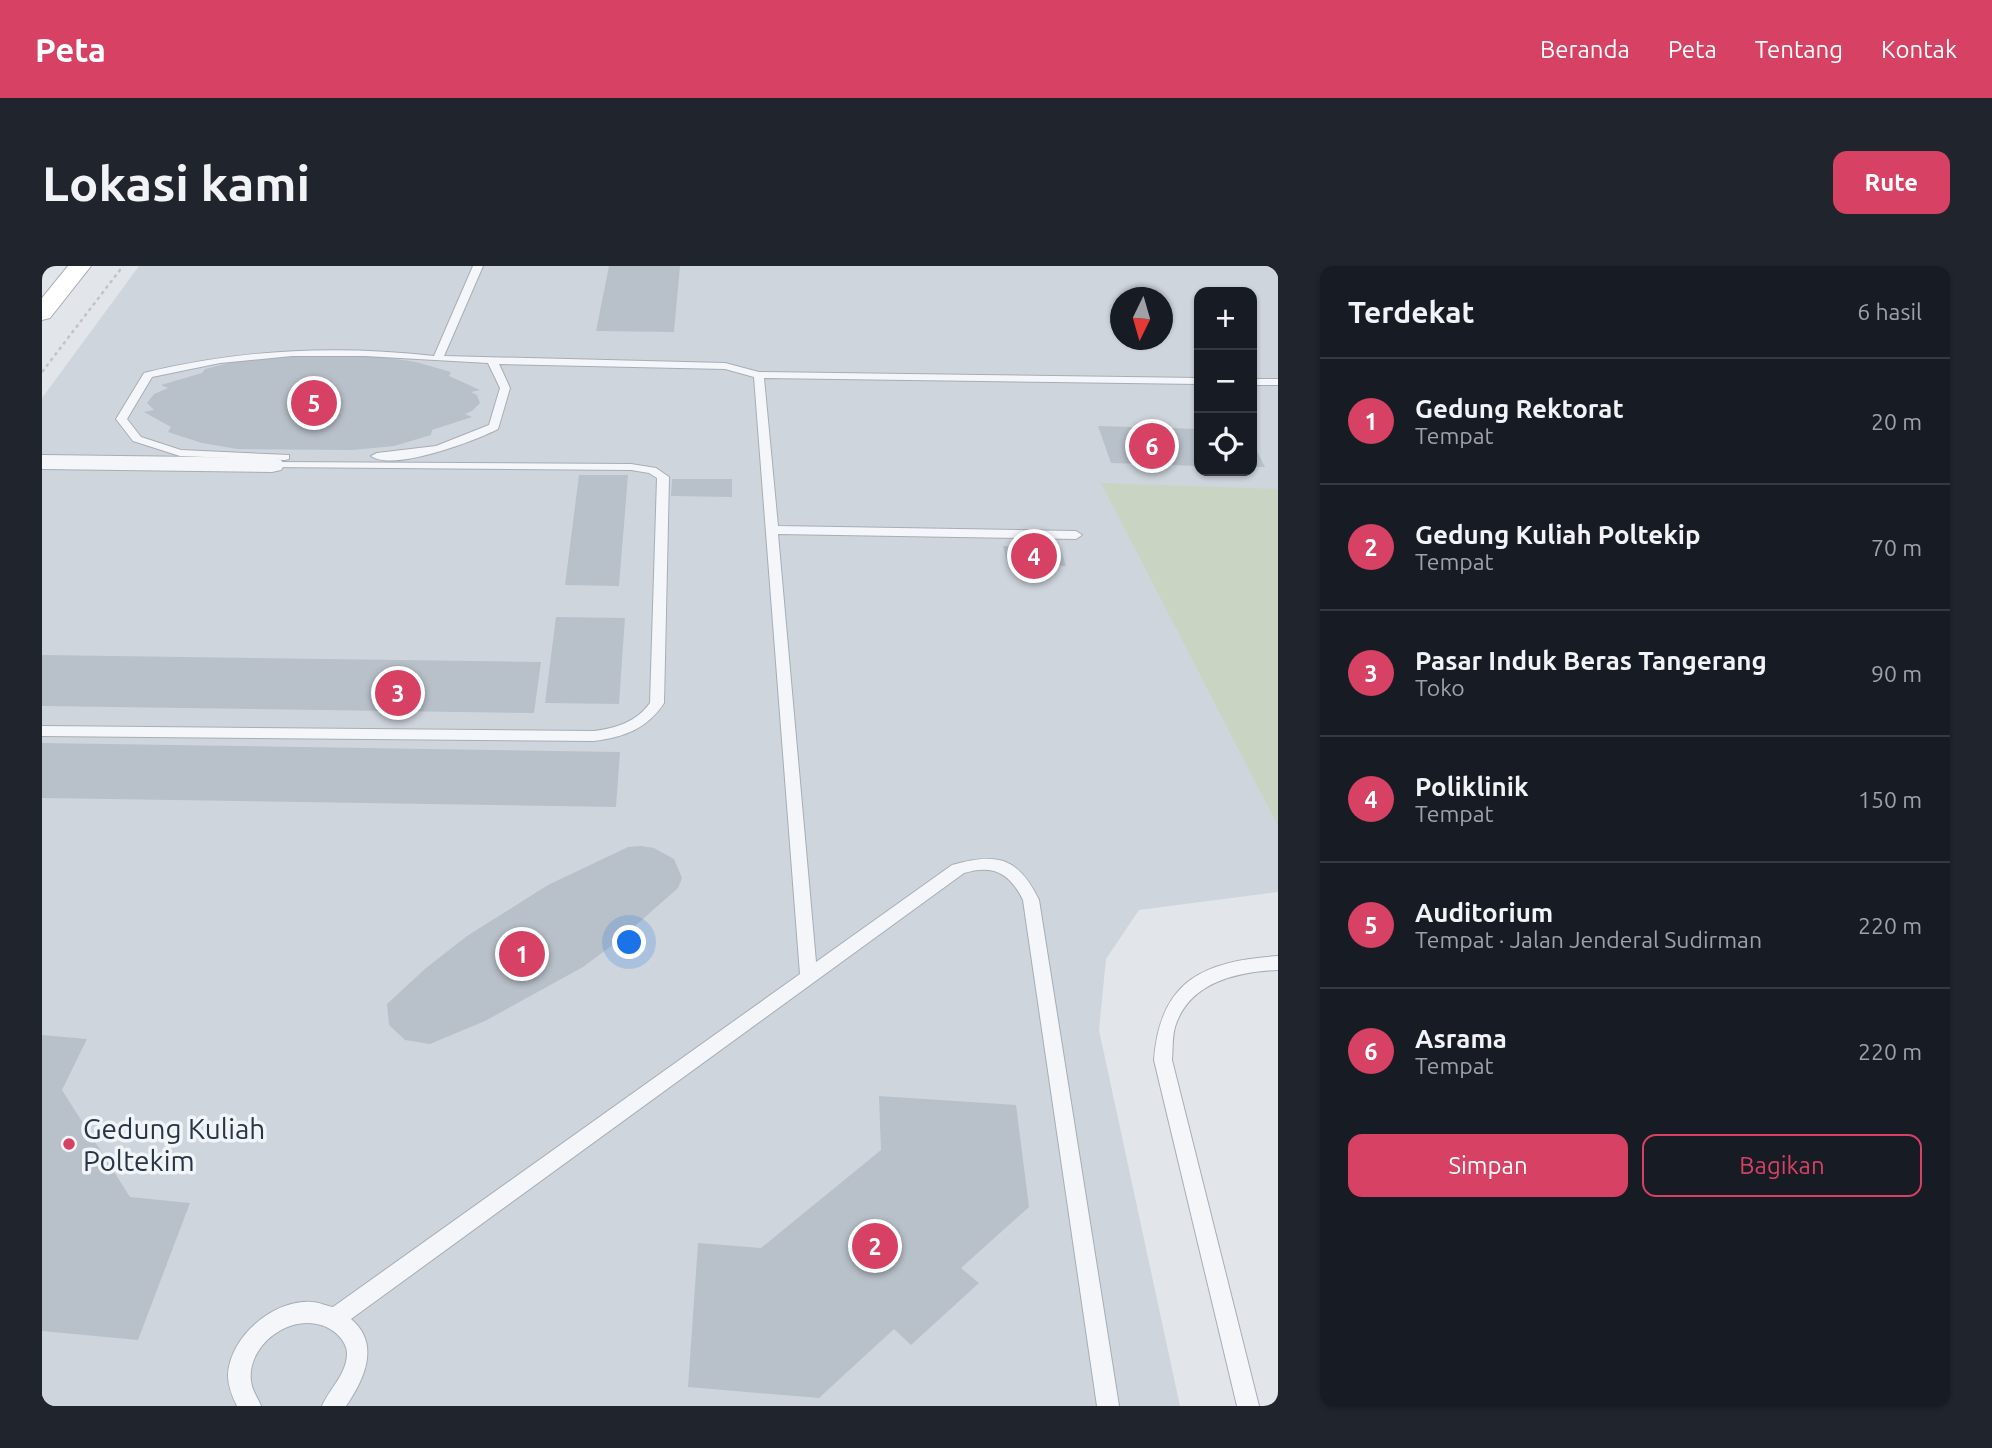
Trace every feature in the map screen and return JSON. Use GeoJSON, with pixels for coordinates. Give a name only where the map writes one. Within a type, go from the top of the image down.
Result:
{"type":"FeatureCollection","features":[{"type":"Feature","properties":{"kind":"main road"},"geometry":{"type":"LineString","coordinates":[[42,313],[80,266]]}},
{"type":"Feature","properties":{"kind":"street"},"geometry":{"type":"LineString","coordinates":[[42,462],[272,465]]}},
{"type":"Feature","properties":{"kind":"lane"},"geometry":{"type":"LineString","coordinates":[[438,359],[478,266]]}},
{"type":"Feature","properties":{"kind":"lane"},"geometry":{"type":"LineString","coordinates":[[492,360],[505,388],[494,428],[463,444],[414,454],[330,459],[180,453],[137,439],[121,419],[148,375],[198,362],[270,353],[375,351],[438,359],[492,360],[725,366],[759,376],[1194,381]]}},
{"type":"Feature","properties":{"kind":"lane"},"geometry":{"type":"LineString","coordinates":[[759,376],[809,976]]}},
{"type":"Feature","properties":{"kind":"lane"},"geometry":{"type":"LineString","coordinates":[[1257,382],[1278,382]]}},
{"type":"Feature","properties":{"kind":"lane"},"geometry":{"type":"LineString","coordinates":[[42,731],[594,736],[634,727],[648,716],[657,703],[663,477],[652,470],[631,467],[272,465]]}},
{"type":"Feature","properties":{"kind":"lane"},"geometry":{"type":"LineString","coordinates":[[772,530],[1076,535]]}},
{"type":"Feature","properties":{"kind":"lane"},"geometry":{"type":"LineString","coordinates":[[337,1317],[958,869],[973,863],[995,863],[1013,870],[1024,882],[1031,900],[1108,1406]]}},
{"type":"Feature","properties":{"kind":"lane"},"geometry":{"type":"LineString","coordinates":[[1248,1406],[1163,1060],[1166,1027],[1183,993],[1201,980],[1255,963],[1278,963]]}},
{"type":"Feature","properties":{"kind":"lane"},"geometry":{"type":"LineString","coordinates":[[250,1406],[244,1399],[239,1380],[242,1361],[251,1343],[265,1327],[284,1316],[304,1311],[323,1312],[337,1317],[352,1333],[358,1350],[357,1369],[349,1388],[333,1406]]}},
{"type":"Feature","properties":{"kind":"path"},"geometry":{"type":"LineString","coordinates":[[42,372],[123,266]]}},
{"type":"Feature","properties":{"kind":"shaded area"},"geometry":{"type":"Polygon","coordinates":[[[139,266],[1278,266],[1278,892],[1139,910],[1106,959],[1099,1030],[1180,1406],[42,1406],[42,398],[139,266]]]}},
{"type":"Feature","properties":{"kind":"green space"},"geometry":{"type":"Polygon","coordinates":[[[1101,483],[1278,489],[1278,826],[1101,483]]]}},
{"type":"Feature","properties":{"kind":"building"},"geometry":{"type":"Polygon","coordinates":[[[609,266],[680,266],[674,332],[596,331],[609,266]]]}},
{"type":"Feature","properties":{"kind":"building"},"geometry":{"type":"Polygon","coordinates":[[[279,357],[383,357],[416,362],[451,372],[449,376],[480,390],[471,392],[477,395],[480,403],[465,414],[472,417],[432,430],[431,435],[394,446],[353,450],[237,449],[202,443],[168,432],[171,427],[144,412],[154,410],[147,403],[154,394],[168,388],[161,385],[240,360],[279,357]]]}},
{"type":"Feature","properties":{"kind":"building"},"geometry":{"type":"Polygon","coordinates":[[[1098,426],[1194,429],[1194,466],[1111,463],[1098,426]]]}},
{"type":"Feature","properties":{"kind":"building"},"geometry":{"type":"Polygon","coordinates":[[[1257,451],[1265,467],[1257,467],[1257,451]]]}},
{"type":"Feature","properties":{"kind":"building"},"geometry":{"type":"Polygon","coordinates":[[[579,475],[628,475],[619,586],[565,585],[579,475]]]}},
{"type":"Feature","properties":{"kind":"building"},"geometry":{"type":"Polygon","coordinates":[[[672,479],[732,479],[732,497],[671,496],[672,479]]]}},
{"type":"Feature","properties":{"kind":"building"},"geometry":{"type":"Polygon","coordinates":[[[1003,546],[1060,547],[1066,566],[1008,565],[1003,546]]]}},
{"type":"Feature","properties":{"kind":"building"},"geometry":{"type":"Polygon","coordinates":[[[556,617],[625,618],[619,704],[545,703],[556,617]]]}},
{"type":"Feature","properties":{"kind":"building"},"geometry":{"type":"Polygon","coordinates":[[[42,655],[541,662],[534,713],[42,706],[42,655]]]}},
{"type":"Feature","properties":{"kind":"building"},"geometry":{"type":"Polygon","coordinates":[[[42,743],[620,752],[616,807],[42,798],[42,743]]]}},
{"type":"Feature","properties":{"kind":"building"},"geometry":{"type":"Polygon","coordinates":[[[628,847],[654,848],[674,859],[682,878],[678,888],[618,941],[583,967],[485,1021],[430,1044],[405,1040],[389,1025],[387,1004],[426,968],[467,936],[548,885],[628,847]]]}},
{"type":"Feature","properties":{"kind":"building","name":"Gedung Kuliah Poltekim"},"geometry":{"type":"Polygon","coordinates":[[[42,1035],[87,1039],[62,1090],[130,1197],[190,1203],[138,1340],[42,1331],[42,1035]]]}},
{"type":"Feature","properties":{"kind":"building"},"geometry":{"type":"Polygon","coordinates":[[[879,1096],[1016,1105],[1029,1207],[961,1268],[979,1283],[911,1345],[894,1329],[819,1398],[688,1387],[698,1243],[761,1248],[881,1150],[879,1096]]]}},
{"type":"Feature","properties":{"kind":"place","name":"Auditorium"},"geometry":{"type":"Point","coordinates":[314,403]}},
{"type":"Feature","properties":{"kind":"place","name":"Asrama"},"geometry":{"type":"Point","coordinates":[1152,446]}},
{"type":"Feature","properties":{"kind":"place","name":"Poliklinik"},"geometry":{"type":"Point","coordinates":[1034,556]}},
{"type":"Feature","properties":{"kind":"place","name":"Pasar Induk Beras Tangerang"},"geometry":{"type":"Point","coordinates":[398,693]}},
{"type":"Feature","properties":{"kind":"place","name":"Gedung Rektorat"},"geometry":{"type":"Point","coordinates":[522,954]}},
{"type":"Feature","properties":{"kind":"place","name":"Gedung Kuliah Poltekim"},"geometry":{"type":"Point","coordinates":[69,1144]}},
{"type":"Feature","properties":{"kind":"place","name":"Gedung Kuliah Poltekip"},"geometry":{"type":"Point","coordinates":[875,1246]}}]}
